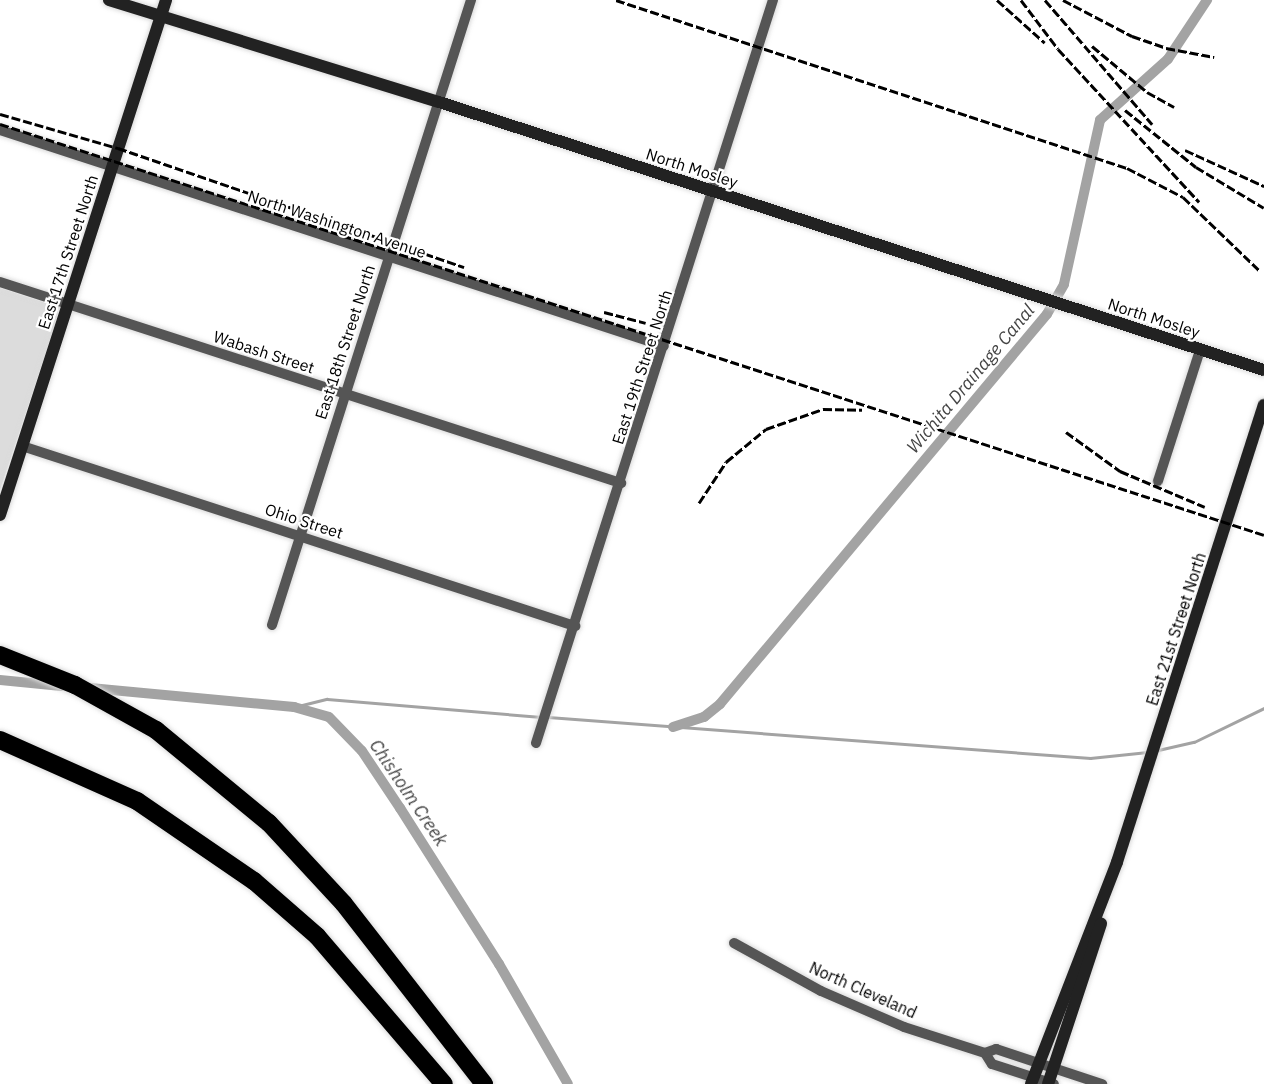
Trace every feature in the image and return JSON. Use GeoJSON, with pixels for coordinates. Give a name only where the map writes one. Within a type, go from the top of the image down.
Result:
{"type":"FeatureCollection","features":[{"type":"Feature","properties":{"kind":"highway"},"geometry":{"type":"LineString","coordinates":[[0,655],[113,704],[200,765],[269,823],[317,874],[484,1084]]}},
{"type":"Feature","properties":{"kind":"highway"},"geometry":{"type":"LineString","coordinates":[[0,740],[21,747],[136,801],[254,880],[317,936],[441,1081]]}},
{"type":"Feature","properties":{"kind":"street","name":"North Mosley"},"geometry":{"type":"LineString","coordinates":[[108,0],[439,102],[1073,310],[1264,370]]}},
{"type":"Feature","properties":{"kind":"street","name":"East 17th Street North"},"geometry":{"type":"LineString","coordinates":[[0,515],[166,0]]}},
{"type":"Feature","properties":{"kind":"street","name":"East 18th Street North"},"geometry":{"type":"LineString","coordinates":[[272,626],[298,535],[471,0]]}},
{"type":"Feature","properties":{"kind":"street","name":"East 19th Street North"},"geometry":{"type":"LineString","coordinates":[[536,743],[621,483],[773,0]]}},
{"type":"Feature","properties":{"kind":"street","name":"North Washington Avenue"},"geometry":{"type":"LineString","coordinates":[[0,130],[664,346]]}},
{"type":"Feature","properties":{"kind":"street","name":"Wabash Street"},"geometry":{"type":"LineString","coordinates":[[0,282],[621,483]]}},
{"type":"Feature","properties":{"kind":"street"},"geometry":{"type":"LineString","coordinates":[[1158,481],[1200,350]]}},
{"type":"Feature","properties":{"kind":"street","name":"East 21st Street North"},"geometry":{"type":"LineString","coordinates":[[1050,1083],[1264,405]]}},
{"type":"Feature","properties":{"kind":"street","name":"Ohio Street"},"geometry":{"type":"LineString","coordinates":[[22,446],[575,626]]}},
{"type":"Feature","properties":{"kind":"street","name":"East 21st Street North"},"geometry":{"type":"LineString","coordinates":[[1033,1081],[1118,862]]}},
{"type":"Feature","properties":{"kind":"street","name":"North Cleveland"},"geometry":{"type":"LineString","coordinates":[[734,943],[831,995],[904,1027],[984,1053],[992,1064],[1033,1081],[1050,1083]]}},
{"type":"Feature","properties":{"kind":"street","name":"North Cleveland"},"geometry":{"type":"LineString","coordinates":[[984,1053],[996,1049],[1102,1084]]}},
{"type":"Feature","properties":{"kind":"shaded area"},"geometry":{"type":"Polygon","coordinates":[[[0,288],[55,306],[59,313],[0,490],[0,288]]]}},
{"type":"Feature","properties":{"kind":"waterway","name":"Wichita Drainage Canal"},"geometry":{"type":"LineString","coordinates":[[673,727],[704,717],[720,704],[1047,314],[1064,284],[1100,120],[1168,59],[1207,0]]}},
{"type":"Feature","properties":{"kind":"waterway","name":"Chisholm Creek"},"geometry":{"type":"LineString","coordinates":[[0,680],[62,686]]}},
{"type":"Feature","properties":{"kind":"waterway","name":"Chisholm Creek"},"geometry":{"type":"LineString","coordinates":[[90,688],[294,707],[329,717],[362,751],[400,808],[499,964],[568,1084]]}},
{"type":"Feature","properties":{"kind":"waterway"},"geometry":{"type":"LineString","coordinates":[[294,707],[327,699],[541,717]]}},
{"type":"Feature","properties":{"kind":"waterway"},"geometry":{"type":"LineString","coordinates":[[1158,750],[1194,742],[1264,708]]}},
{"type":"Feature","properties":{"kind":"waterway"},"geometry":{"type":"LineString","coordinates":[[548,717],[1090,758],[1148,752]]}},
{"type":"Feature","properties":{"kind":"railway"},"geometry":{"type":"LineString","coordinates":[[616,0],[1127,168],[1183,197],[1260,271]]}},
{"type":"Feature","properties":{"kind":"railway"},"geometry":{"type":"LineString","coordinates":[[997,0],[1045,43]]}},
{"type":"Feature","properties":{"kind":"railway"},"geometry":{"type":"LineString","coordinates":[[1021,0],[1058,49],[1199,202]]}},
{"type":"Feature","properties":{"kind":"railway"},"geometry":{"type":"LineString","coordinates":[[1045,0],[1152,124]]}},
{"type":"Feature","properties":{"kind":"railway"},"geometry":{"type":"LineString","coordinates":[[1063,0],[1132,36],[1166,48],[1214,57]]}},
{"type":"Feature","properties":{"kind":"railway"},"geometry":{"type":"LineString","coordinates":[[1092,46],[1147,92],[1174,107]]}},
{"type":"Feature","properties":{"kind":"railway"},"geometry":{"type":"LineString","coordinates":[[1125,110],[1196,167],[1264,208]]}},
{"type":"Feature","properties":{"kind":"railway"},"geometry":{"type":"LineString","coordinates":[[0,114],[118,148],[464,267]]}},
{"type":"Feature","properties":{"kind":"railway"},"geometry":{"type":"LineString","coordinates":[[0,124],[1264,535]]}},
{"type":"Feature","properties":{"kind":"railway"},"geometry":{"type":"LineString","coordinates":[[1185,150],[1264,186]]}},
{"type":"Feature","properties":{"kind":"railway"},"geometry":{"type":"LineString","coordinates":[[604,312],[646,323]]}},
{"type":"Feature","properties":{"kind":"railway"},"geometry":{"type":"LineString","coordinates":[[699,503],[726,462],[766,429],[823,409],[862,410]]}},
{"type":"Feature","properties":{"kind":"railway"},"geometry":{"type":"LineString","coordinates":[[1066,432],[1120,471],[1205,507]]}}]}
